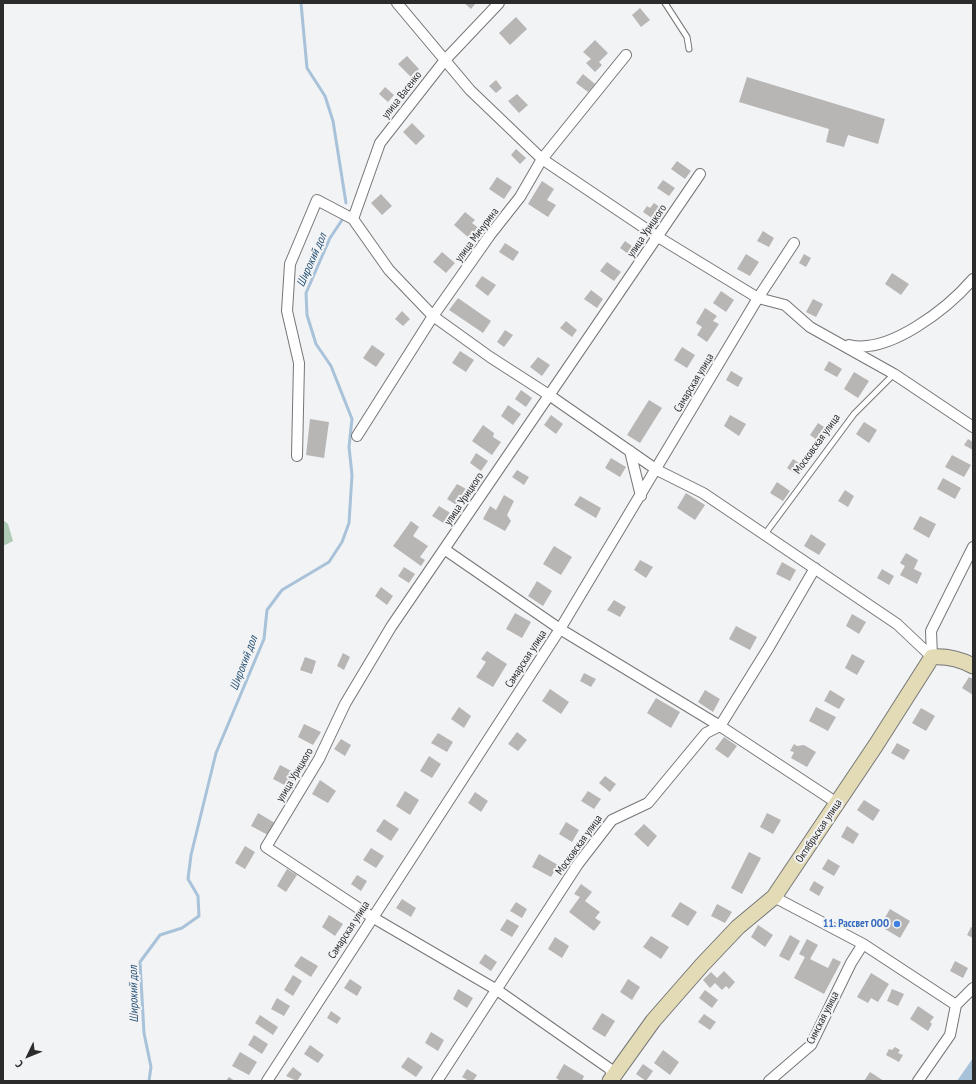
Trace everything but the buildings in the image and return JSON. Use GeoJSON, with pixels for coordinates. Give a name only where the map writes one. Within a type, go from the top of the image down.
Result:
{"type":"FeatureCollection","features":[{"type":"Feature","properties":{"kind":"main road"},"geometry":{"type":"LineString","coordinates":[[932,657],[943,656],[957,659],[973,666]]}},
{"type":"Feature","properties":{"kind":"main road","name":"Октябрьская улица"},"geometry":{"type":"LineString","coordinates":[[612,1080],[653,1021],[702,964],[738,927],[774,897],[876,745],[932,657]]}},
{"type":"Feature","properties":{"kind":"street"},"geometry":{"type":"LineString","coordinates":[[397,3],[470,90],[542,159],[658,237],[758,298],[785,305],[810,326],[841,342],[894,374],[973,427]]}},
{"type":"Feature","properties":{"kind":"street","name":"улица Васенко"},"geometry":{"type":"LineString","coordinates":[[353,219],[380,143],[445,60],[499,3]]}},
{"type":"Feature","properties":{"kind":"street","name":"улица Мичурина"},"geometry":{"type":"LineString","coordinates":[[357,436],[433,316],[490,235],[520,197],[542,159],[626,55]]}},
{"type":"Feature","properties":{"kind":"street","name":"улица Урицкого"},"geometry":{"type":"LineString","coordinates":[[372,916],[266,846],[319,759],[345,704],[387,633],[700,174]]}},
{"type":"Feature","properties":{"kind":"street"},"geometry":{"type":"LineString","coordinates":[[297,456],[299,363],[287,311],[290,264],[317,200],[353,219],[389,270],[433,316],[490,357],[549,395],[657,470],[702,493],[897,624],[932,657]]}},
{"type":"Feature","properties":{"kind":"street","name":"Самарская улица"},"geometry":{"type":"LineString","coordinates":[[271,1079],[372,916],[560,629],[657,470],[758,298],[794,243]]}},
{"type":"Feature","properties":{"kind":"street"},"geometry":{"type":"LineString","coordinates":[[841,342],[862,347],[884,343],[927,321],[964,290],[973,279]]}},
{"type":"Feature","properties":{"kind":"street"},"geometry":{"type":"LineString","coordinates":[[630,451],[641,496]]}},
{"type":"Feature","properties":{"kind":"street"},"geometry":{"type":"LineString","coordinates":[[932,657],[930,631],[973,547]]}},
{"type":"Feature","properties":{"kind":"street"},"geometry":{"type":"LineString","coordinates":[[444,549],[560,629],[720,726],[837,803]]}},
{"type":"Feature","properties":{"kind":"street","name":"Московская улица"},"geometry":{"type":"LineString","coordinates":[[437,1081],[578,864],[612,820],[648,803],[706,733],[720,726],[769,647],[815,568]]}},
{"type":"Feature","properties":{"kind":"street"},"geometry":{"type":"LineString","coordinates":[[774,897],[863,944],[956,1005]]}},
{"type":"Feature","properties":{"kind":"street"},"geometry":{"type":"LineString","coordinates":[[372,916],[497,990],[610,1069],[612,1080]]}},
{"type":"Feature","properties":{"kind":"street","name":"Симская улица"},"geometry":{"type":"LineString","coordinates":[[769,1081],[811,1045],[851,963],[863,944]]}},
{"type":"Feature","properties":{"kind":"street"},"geometry":{"type":"LineString","coordinates":[[918,1081],[950,1035],[956,1005],[973,988]]}},
{"type":"Feature","properties":{"kind":"lane"},"geometry":{"type":"LineString","coordinates":[[665,3],[687,37],[689,49]]}},
{"type":"Feature","properties":{"kind":"lane","name":"Московская улица"},"geometry":{"type":"LineString","coordinates":[[765,534],[854,414],[894,374]]}},
{"type":"Feature","properties":{"kind":"green space"},"geometry":{"type":"Polygon","coordinates":[[[3,520],[8,524],[13,541],[3,546],[3,520]]]}},
{"type":"Feature","properties":{"kind":"water"},"geometry":{"type":"Polygon","coordinates":[[[973,1058],[973,1081],[957,1081],[973,1058]]]}},
{"type":"Feature","properties":{"kind":"waterway","name":"Широкий дол"},"geometry":{"type":"LineString","coordinates":[[301,3],[307,68],[325,96],[333,121],[346,203]]}},
{"type":"Feature","properties":{"kind":"waterway","name":"Широкий дол"},"geometry":{"type":"LineString","coordinates":[[149,1081],[151,1067],[144,1033],[140,962],[160,935],[182,928],[199,916],[198,896],[188,879],[191,855],[216,753],[264,639],[267,610],[282,590],[329,562],[342,542],[349,523],[352,475],[349,447],[352,419],[331,366],[316,344],[307,315],[306,293],[330,238],[344,217]]}},
{"type":"Feature","properties":{"kind":"place","name":"11. Рассвет ООО"},"geometry":{"type":"Point","coordinates":[897,924]}}]}
